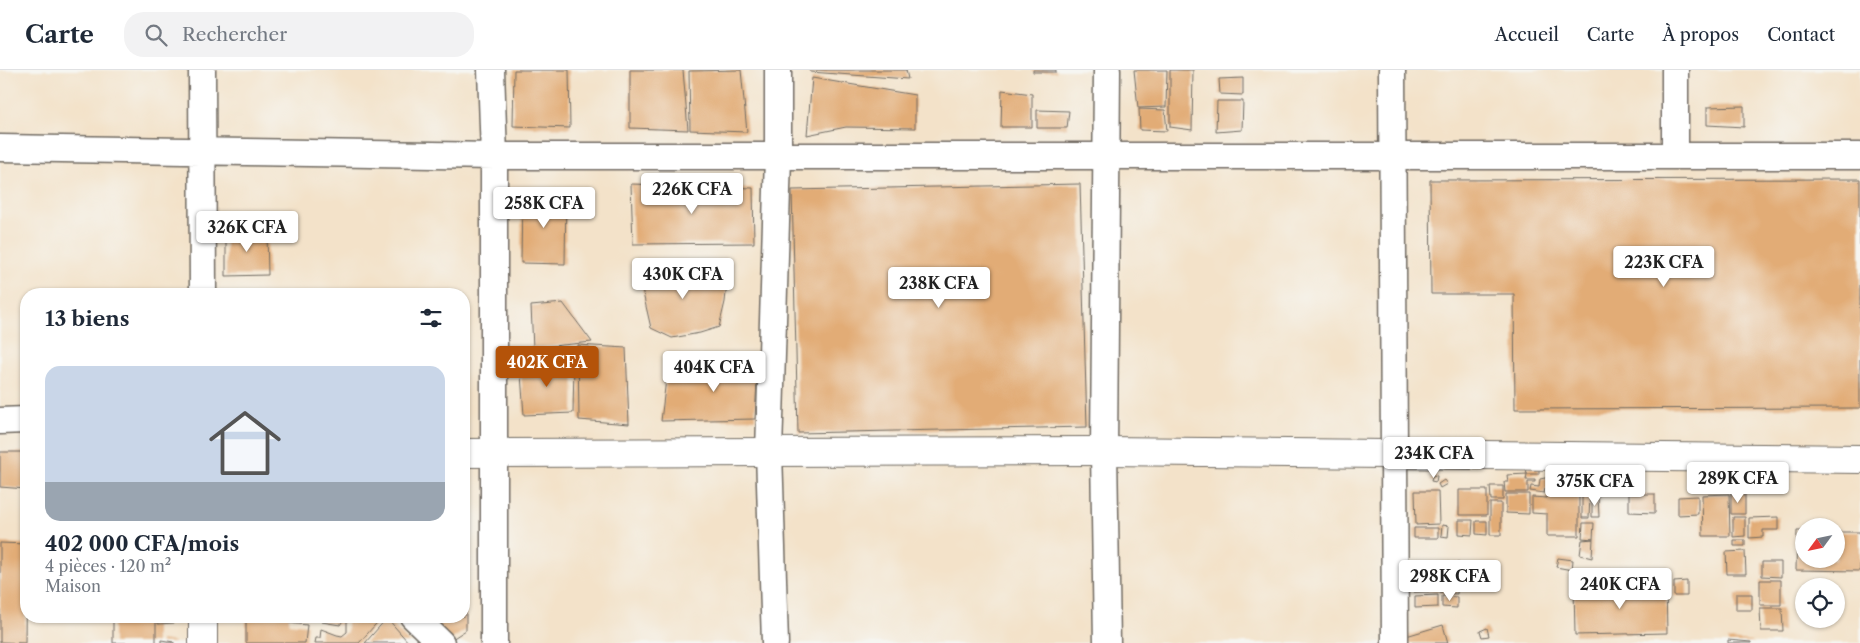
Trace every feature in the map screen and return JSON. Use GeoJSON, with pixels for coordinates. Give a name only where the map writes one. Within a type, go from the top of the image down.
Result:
{"type":"FeatureCollection","features":[{"type":"Feature","properties":{"kind":"street"},"geometry":{"type":"LineString","coordinates":[[202,70],[203,288]]}},
{"type":"Feature","properties":{"kind":"street"},"geometry":{"type":"LineString","coordinates":[[491,70],[494,156],[494,643]]}},
{"type":"Feature","properties":{"kind":"street"},"geometry":{"type":"LineString","coordinates":[[775,643],[769,452],[778,157],[778,70]]}},
{"type":"Feature","properties":{"kind":"street"},"geometry":{"type":"LineString","coordinates":[[1106,643],[1104,452],[1107,70]]}},
{"type":"Feature","properties":{"kind":"street"},"geometry":{"type":"LineString","coordinates":[[1392,70],[1395,643]]}},
{"type":"Feature","properties":{"kind":"street"},"geometry":{"type":"LineString","coordinates":[[1675,70],[1675,156]]}},
{"type":"Feature","properties":{"kind":"street"},"geometry":{"type":"LineString","coordinates":[[0,148],[494,156],[1860,156]]}},
{"type":"Feature","properties":{"kind":"street"},"geometry":{"type":"LineString","coordinates":[[0,421],[20,420]]}},
{"type":"Feature","properties":{"kind":"street"},"geometry":{"type":"LineString","coordinates":[[470,453],[1104,452],[1860,459]]}},
{"type":"Feature","properties":{"kind":"street"},"geometry":{"type":"LineString","coordinates":[[203,623],[203,643]]}},
{"type":"Feature","properties":{"kind":"street"},"geometry":{"type":"LineString","coordinates":[[420,623],[441,643]]}},
{"type":"Feature","properties":{"kind":"building"},"geometry":{"type":"Polygon","coordinates":[[[514,70],[569,70],[570,128],[513,126],[514,70]]]}},
{"type":"Feature","properties":{"kind":"building"},"geometry":{"type":"Polygon","coordinates":[[[630,70],[683,70],[688,130],[630,128],[630,70]]]}},
{"type":"Feature","properties":{"kind":"building"},"geometry":{"type":"Polygon","coordinates":[[[741,70],[747,132],[690,130],[689,71],[741,70]]]}},
{"type":"Feature","properties":{"kind":"building"},"geometry":{"type":"Polygon","coordinates":[[[810,70],[906,70],[908,79],[810,72],[810,70]]]}},
{"type":"Feature","properties":{"kind":"building"},"geometry":{"type":"Polygon","coordinates":[[[1033,70],[1056,70],[1056,72],[1033,72],[1033,70]]]}},
{"type":"Feature","properties":{"kind":"building"},"geometry":{"type":"Polygon","coordinates":[[[1134,70],[1167,70],[1166,107],[1138,108],[1134,70]]]}},
{"type":"Feature","properties":{"kind":"building"},"geometry":{"type":"Polygon","coordinates":[[[1170,70],[1193,70],[1192,130],[1170,127],[1170,70]]]}},
{"type":"Feature","properties":{"kind":"building"},"geometry":{"type":"Polygon","coordinates":[[[812,78],[915,95],[915,128],[846,127],[807,135],[812,78]]]}},
{"type":"Feature","properties":{"kind":"building"},"geometry":{"type":"Polygon","coordinates":[[[1243,78],[1243,95],[1220,94],[1219,79],[1243,78]]]}},
{"type":"Feature","properties":{"kind":"building"},"geometry":{"type":"Polygon","coordinates":[[[1002,90],[1032,94],[1032,127],[1001,127],[1002,90]]]}},
{"type":"Feature","properties":{"kind":"building"},"geometry":{"type":"Polygon","coordinates":[[[1217,101],[1243,101],[1242,130],[1216,132],[1217,101]]]}},
{"type":"Feature","properties":{"kind":"building"},"geometry":{"type":"Polygon","coordinates":[[[1744,106],[1744,127],[1707,125],[1707,107],[1744,106]]]}},
{"type":"Feature","properties":{"kind":"building"},"geometry":{"type":"Polygon","coordinates":[[[1139,109],[1165,110],[1167,131],[1140,130],[1139,109]]]}},
{"type":"Feature","properties":{"kind":"building"},"geometry":{"type":"Polygon","coordinates":[[[1037,110],[1069,111],[1067,128],[1037,128],[1037,110]]]}},
{"type":"Feature","properties":{"kind":"building"},"geometry":{"type":"Polygon","coordinates":[[[1860,179],[1860,408],[1515,409],[1514,294],[1431,294],[1430,180],[1860,179]]]}},
{"type":"Feature","properties":{"kind":"building"},"geometry":{"type":"Polygon","coordinates":[[[631,184],[753,188],[754,243],[633,244],[631,184]]]}},
{"type":"Feature","properties":{"kind":"building"},"geometry":{"type":"Polygon","coordinates":[[[1080,184],[1087,427],[798,433],[792,190],[1080,184]]]}},
{"type":"Feature","properties":{"kind":"building"},"geometry":{"type":"Polygon","coordinates":[[[522,195],[566,195],[565,264],[521,263],[522,195]]]}},
{"type":"Feature","properties":{"kind":"building"},"geometry":{"type":"Polygon","coordinates":[[[226,231],[267,231],[268,275],[226,276],[226,231]]]}},
{"type":"Feature","properties":{"kind":"building"},"geometry":{"type":"Polygon","coordinates":[[[637,267],[728,274],[725,302],[719,327],[700,333],[672,338],[651,328],[637,267]]]}},
{"type":"Feature","properties":{"kind":"building"},"geometry":{"type":"Polygon","coordinates":[[[563,303],[592,342],[533,348],[531,306],[563,303]]]}},
{"type":"Feature","properties":{"kind":"building"},"geometry":{"type":"Polygon","coordinates":[[[578,345],[626,348],[629,424],[579,420],[578,345]]]}},
{"type":"Feature","properties":{"kind":"building"},"geometry":{"type":"Polygon","coordinates":[[[704,360],[758,360],[755,419],[661,421],[666,379],[703,378],[704,360]]]}},
{"type":"Feature","properties":{"kind":"building"},"geometry":{"type":"Polygon","coordinates":[[[520,361],[574,363],[573,413],[524,415],[520,361]]]}},
{"type":"Feature","properties":{"kind":"building"},"geometry":{"type":"Polygon","coordinates":[[[0,452],[20,452],[20,489],[0,487],[0,452]]]}},
{"type":"Feature","properties":{"kind":"building"},"geometry":{"type":"Polygon","coordinates":[[[1526,468],[1539,468],[1539,474],[1527,474],[1526,468]]]}},
{"type":"Feature","properties":{"kind":"building"},"geometry":{"type":"Polygon","coordinates":[[[1527,474],[1526,480],[1535,480],[1535,482],[1528,482],[1528,492],[1505,492],[1504,482],[1508,482],[1507,475],[1527,474]]]}},
{"type":"Feature","properties":{"kind":"building"},"geometry":{"type":"Polygon","coordinates":[[[1433,475],[1437,476],[1436,482],[1431,481],[1433,475]]]}},
{"type":"Feature","properties":{"kind":"building"},"geometry":{"type":"Polygon","coordinates":[[[1555,476],[1557,487],[1545,489],[1544,493],[1530,491],[1531,486],[1539,487],[1540,479],[1555,476]]]}},
{"type":"Feature","properties":{"kind":"building"},"geometry":{"type":"Polygon","coordinates":[[[1444,480],[1447,484],[1440,488],[1438,484],[1444,480]]]}},
{"type":"Feature","properties":{"kind":"building"},"geometry":{"type":"Polygon","coordinates":[[[1490,486],[1503,486],[1503,500],[1491,500],[1490,486]]]}},
{"type":"Feature","properties":{"kind":"building"},"geometry":{"type":"Polygon","coordinates":[[[1459,490],[1487,490],[1487,515],[1459,515],[1459,490]]]}},
{"type":"Feature","properties":{"kind":"building"},"geometry":{"type":"Polygon","coordinates":[[[1415,491],[1438,491],[1439,524],[1416,525],[1415,491]]]}},
{"type":"Feature","properties":{"kind":"building"},"geometry":{"type":"Polygon","coordinates":[[[1731,493],[1745,493],[1745,514],[1731,514],[1731,493]]]}},
{"type":"Feature","properties":{"kind":"building"},"geometry":{"type":"Polygon","coordinates":[[[1506,494],[1529,494],[1529,514],[1506,513],[1506,494]]]}},
{"type":"Feature","properties":{"kind":"building"},"geometry":{"type":"Polygon","coordinates":[[[1629,494],[1655,494],[1655,513],[1629,512],[1629,494]]]}},
{"type":"Feature","properties":{"kind":"building"},"geometry":{"type":"Polygon","coordinates":[[[1729,494],[1730,536],[1703,536],[1702,495],[1729,494]]]}},
{"type":"Feature","properties":{"kind":"building"},"geometry":{"type":"Polygon","coordinates":[[[1547,495],[1579,495],[1579,536],[1547,536],[1547,514],[1532,513],[1532,497],[1547,498],[1547,495]]]}},
{"type":"Feature","properties":{"kind":"building"},"geometry":{"type":"Polygon","coordinates":[[[1582,496],[1590,496],[1589,518],[1582,518],[1582,496]]]}},
{"type":"Feature","properties":{"kind":"building"},"geometry":{"type":"Polygon","coordinates":[[[1592,496],[1598,496],[1599,517],[1592,517],[1592,496]]]}},
{"type":"Feature","properties":{"kind":"building"},"geometry":{"type":"Polygon","coordinates":[[[1698,496],[1698,514],[1678,515],[1678,497],[1698,496]]]}},
{"type":"Feature","properties":{"kind":"building"},"geometry":{"type":"Polygon","coordinates":[[[1490,503],[1501,503],[1501,535],[1490,535],[1490,503]]]}},
{"type":"Feature","properties":{"kind":"building"},"geometry":{"type":"Polygon","coordinates":[[[1733,517],[1745,517],[1745,536],[1733,537],[1733,517]]]}},
{"type":"Feature","properties":{"kind":"building"},"geometry":{"type":"Polygon","coordinates":[[[1778,517],[1778,530],[1763,530],[1763,537],[1749,538],[1749,518],[1778,517]]]}},
{"type":"Feature","properties":{"kind":"building"},"geometry":{"type":"Polygon","coordinates":[[[1459,520],[1473,520],[1472,535],[1459,534],[1459,520]]]}},
{"type":"Feature","properties":{"kind":"building"},"geometry":{"type":"Polygon","coordinates":[[[1476,521],[1487,521],[1487,535],[1476,534],[1476,521]]]}},
{"type":"Feature","properties":{"kind":"building"},"geometry":{"type":"Polygon","coordinates":[[[1583,523],[1594,523],[1593,539],[1582,538],[1583,523]]]}},
{"type":"Feature","properties":{"kind":"building"},"geometry":{"type":"Polygon","coordinates":[[[1442,525],[1449,526],[1448,537],[1441,536],[1442,525]]]}},
{"type":"Feature","properties":{"kind":"building"},"geometry":{"type":"Polygon","coordinates":[[[1414,528],[1438,528],[1438,538],[1414,538],[1414,528]]]}},
{"type":"Feature","properties":{"kind":"building"},"geometry":{"type":"Polygon","coordinates":[[[1845,532],[1860,532],[1860,571],[1796,570],[1796,568],[1845,568],[1845,532]]]}},
{"type":"Feature","properties":{"kind":"building"},"geometry":{"type":"Polygon","coordinates":[[[1593,539],[1592,558],[1580,555],[1582,540],[1593,539]]]}},
{"type":"Feature","properties":{"kind":"building"},"geometry":{"type":"Polygon","coordinates":[[[1734,540],[1745,540],[1745,546],[1734,546],[1734,540]]]}},
{"type":"Feature","properties":{"kind":"building"},"geometry":{"type":"Polygon","coordinates":[[[0,543],[20,544],[20,623],[25,623],[25,643],[0,642],[0,543]]]}},
{"type":"Feature","properties":{"kind":"building"},"geometry":{"type":"Polygon","coordinates":[[[1745,551],[1746,574],[1727,574],[1726,552],[1745,551]]]}},
{"type":"Feature","properties":{"kind":"building"},"geometry":{"type":"Polygon","coordinates":[[[1558,558],[1573,560],[1572,570],[1556,567],[1558,558]]]}},
{"type":"Feature","properties":{"kind":"building"},"geometry":{"type":"Polygon","coordinates":[[[1442,562],[1459,563],[1457,594],[1440,593],[1442,562]]]}},
{"type":"Feature","properties":{"kind":"building"},"geometry":{"type":"Polygon","coordinates":[[[1762,562],[1781,562],[1781,577],[1762,576],[1762,562]]]}},
{"type":"Feature","properties":{"kind":"building"},"geometry":{"type":"Polygon","coordinates":[[[1437,575],[1438,591],[1414,592],[1414,576],[1437,575]]]}},
{"type":"Feature","properties":{"kind":"building"},"geometry":{"type":"Polygon","coordinates":[[[1760,580],[1781,580],[1781,605],[1760,605],[1760,580]]]}},
{"type":"Feature","properties":{"kind":"building"},"geometry":{"type":"Polygon","coordinates":[[[1687,581],[1687,596],[1674,596],[1674,582],[1687,581]]]}},
{"type":"Feature","properties":{"kind":"building"},"geometry":{"type":"Polygon","coordinates":[[[1666,584],[1667,633],[1575,635],[1574,586],[1666,584]]]}},
{"type":"Feature","properties":{"kind":"building"},"geometry":{"type":"Polygon","coordinates":[[[1736,594],[1752,594],[1752,610],[1736,610],[1736,594]]]}},
{"type":"Feature","properties":{"kind":"building"},"geometry":{"type":"Polygon","coordinates":[[[1438,595],[1438,607],[1415,608],[1415,596],[1438,595]]]}},
{"type":"Feature","properties":{"kind":"building"},"geometry":{"type":"Polygon","coordinates":[[[1442,596],[1457,597],[1457,608],[1442,607],[1442,596]]]}},
{"type":"Feature","properties":{"kind":"building"},"geometry":{"type":"Polygon","coordinates":[[[1760,608],[1782,608],[1783,631],[1761,631],[1760,608]]]}},
{"type":"Feature","properties":{"kind":"building"},"geometry":{"type":"Polygon","coordinates":[[[113,623],[156,623],[156,643],[113,643],[113,623]]]}},
{"type":"Feature","properties":{"kind":"building"},"geometry":{"type":"Polygon","coordinates":[[[246,623],[307,625],[305,643],[246,643],[246,623]]]}},
{"type":"Feature","properties":{"kind":"building"},"geometry":{"type":"Polygon","coordinates":[[[347,623],[377,623],[359,643],[315,643],[316,638],[320,638],[321,629],[342,636],[347,632],[347,623]]]}},
{"type":"Feature","properties":{"kind":"building"},"geometry":{"type":"Polygon","coordinates":[[[383,623],[391,623],[409,643],[365,643],[383,623]]]}},
{"type":"Feature","properties":{"kind":"building"},"geometry":{"type":"Polygon","coordinates":[[[428,623],[466,623],[466,630],[446,643],[428,623]]]}},
{"type":"Feature","properties":{"kind":"building"},"geometry":{"type":"Polygon","coordinates":[[[1443,625],[1448,643],[1405,643],[1403,637],[1443,625]]]}},
{"type":"Feature","properties":{"kind":"building"},"geometry":{"type":"Polygon","coordinates":[[[1487,628],[1489,636],[1482,637],[1480,631],[1487,628]]]}},
{"type":"Feature","properties":{"kind":"building"},"geometry":{"type":"Polygon","coordinates":[[[161,640],[174,642],[174,643],[161,643],[161,640]]]}},
{"type":"Feature","properties":{"kind":"building"},"geometry":{"type":"Polygon","coordinates":[[[1728,640],[1751,642],[1751,643],[1728,643],[1728,640]]]}}]}
